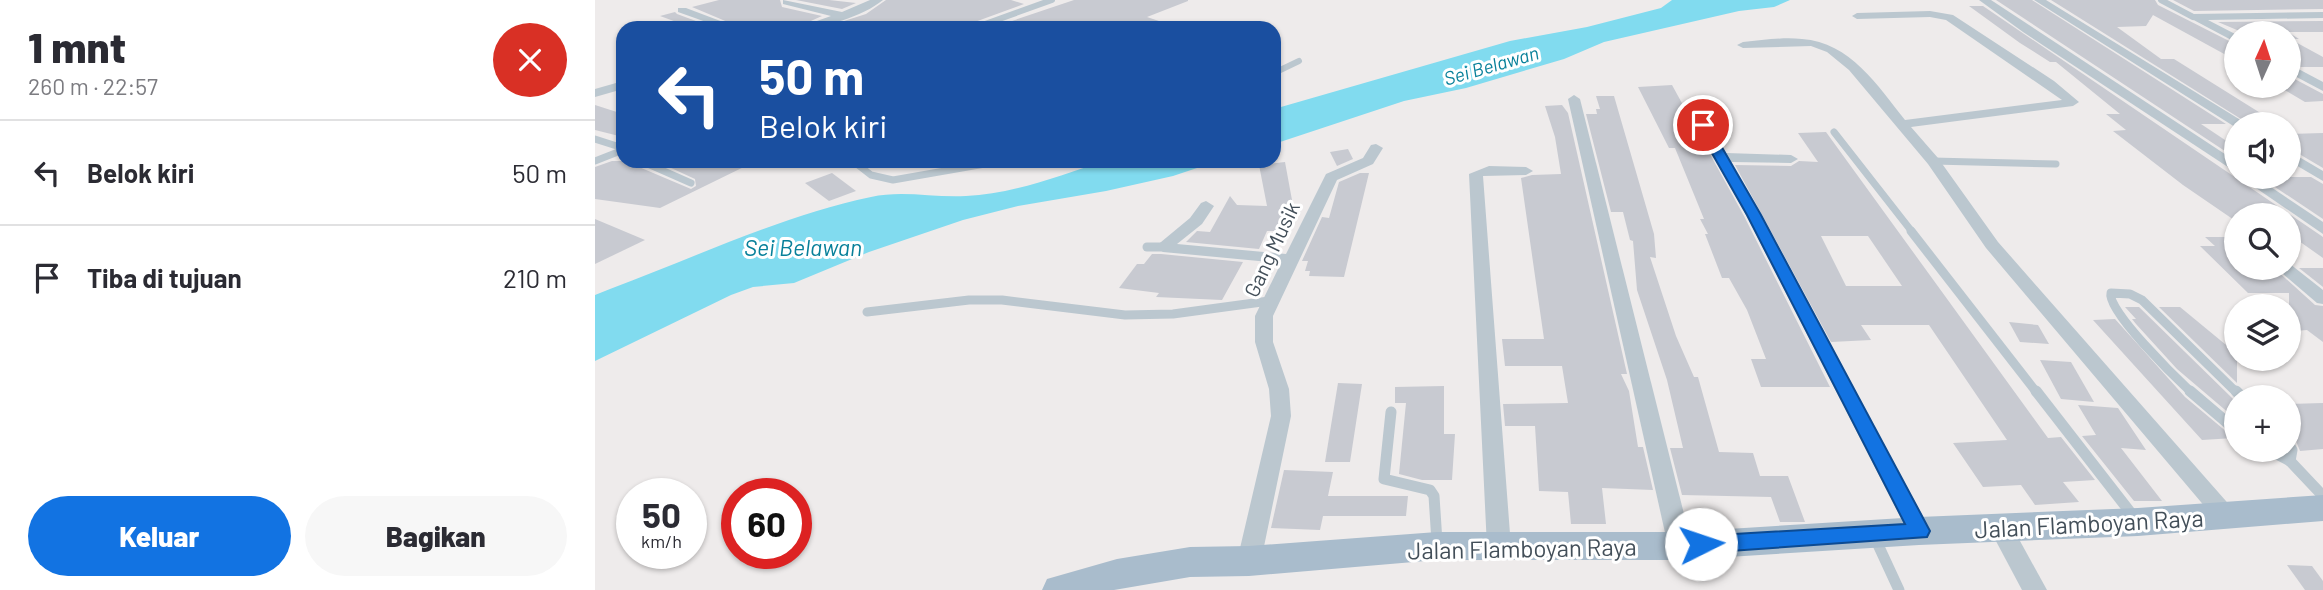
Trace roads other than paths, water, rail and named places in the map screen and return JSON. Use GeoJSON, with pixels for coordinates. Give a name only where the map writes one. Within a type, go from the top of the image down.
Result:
{"type":"FeatureCollection","features":[{"type":"Feature","properties":{"kind":"main road","name":"Jalan Flamboyan Raya"},"geometry":{"type":"LineString","coordinates":[[1060,590],[1149,568],[1190,562],[1249,561],[1437,547],[1680,546],[1919,531],[2138,522],[2323,508]]}},
{"type":"Feature","properties":{"kind":"street"},"geometry":{"type":"LineString","coordinates":[[824,21],[878,0]]}},
{"type":"Feature","properties":{"kind":"street"},"geometry":{"type":"LineString","coordinates":[[1984,0],[2125,91],[2224,160]]}},
{"type":"Feature","properties":{"kind":"street"},"geometry":{"type":"LineString","coordinates":[[2039,0],[2224,114]]}},
{"type":"Feature","properties":{"kind":"street"},"geometry":{"type":"LineString","coordinates":[[787,2],[842,15]]}},
{"type":"Feature","properties":{"kind":"street"},"geometry":{"type":"LineString","coordinates":[[2304,5],[2323,15]]}},
{"type":"Feature","properties":{"kind":"street"},"geometry":{"type":"LineString","coordinates":[[682,10],[713,21]]}},
{"type":"Feature","properties":{"kind":"street"},"geometry":{"type":"LineString","coordinates":[[1857,16],[1930,14],[1949,17],[2073,102],[1902,124]]}},
{"type":"Feature","properties":{"kind":"street"},"geometry":{"type":"LineString","coordinates":[[2193,17],[2323,15]]}},
{"type":"Feature","properties":{"kind":"street"},"geometry":{"type":"LineString","coordinates":[[2193,17],[2224,33]]}},
{"type":"Feature","properties":{"kind":"street"},"geometry":{"type":"LineString","coordinates":[[1743,45],[1808,43],[1823,46],[1859,72],[1933,161],[1992,245],[2225,515]]}},
{"type":"Feature","properties":{"kind":"street"},"geometry":{"type":"LineString","coordinates":[[2301,75],[2323,87]]}},
{"type":"Feature","properties":{"kind":"street"},"geometry":{"type":"LineString","coordinates":[[595,93],[616,87]]}},
{"type":"Feature","properties":{"kind":"street"},"geometry":{"type":"LineString","coordinates":[[1574,99],[1680,546]]}},
{"type":"Feature","properties":{"kind":"street"},"geometry":{"type":"LineString","coordinates":[[1703,125],[1919,531]]}},
{"type":"Feature","properties":{"kind":"street","name":"Gang Musik"},"geometry":{"type":"LineString","coordinates":[[1249,561],[1281,416],[1279,389],[1265,342],[1264,316],[1331,177],[1368,161],[1376,148]]}},
{"type":"Feature","properties":{"kind":"street"},"geometry":{"type":"LineString","coordinates":[[1722,157],[1791,159]]}},
{"type":"Feature","properties":{"kind":"street"},"geometry":{"type":"LineString","coordinates":[[2301,163],[2323,177]]}},
{"type":"Feature","properties":{"kind":"street"},"geometry":{"type":"LineString","coordinates":[[1499,547],[1476,174],[1489,170],[1526,171]]}},
{"type":"Feature","properties":{"kind":"street"},"geometry":{"type":"LineString","coordinates":[[2265,189],[2323,229]]}},
{"type":"Feature","properties":{"kind":"street"},"geometry":{"type":"LineString","coordinates":[[1206,206],[1196,221],[1155,247],[1292,259]]}},
{"type":"Feature","properties":{"kind":"street"},"geometry":{"type":"LineString","coordinates":[[2299,280],[2323,299]]}},
{"type":"Feature","properties":{"kind":"street"},"geometry":{"type":"LineString","coordinates":[[2001,528],[2035,590]]}},
{"type":"Feature","properties":{"kind":"lane"},"geometry":{"type":"LineString","coordinates":[[994,21],[1052,0]]}},
{"type":"Feature","properties":{"kind":"lane"},"geometry":{"type":"LineString","coordinates":[[2161,0],[2193,17]]}},
{"type":"Feature","properties":{"kind":"lane"},"geometry":{"type":"LineString","coordinates":[[1281,70],[1299,61]]}},
{"type":"Feature","properties":{"kind":"lane"},"geometry":{"type":"LineString","coordinates":[[1834,132],[2138,522]]}},
{"type":"Feature","properties":{"kind":"lane"},"geometry":{"type":"LineString","coordinates":[[597,140],[616,147]]}},
{"type":"Feature","properties":{"kind":"lane"},"geometry":{"type":"LineString","coordinates":[[597,158],[616,151]]}},
{"type":"Feature","properties":{"kind":"lane"},"geometry":{"type":"LineString","coordinates":[[597,158],[616,157]]}},
{"type":"Feature","properties":{"kind":"lane"},"geometry":{"type":"LineString","coordinates":[[1933,161],[2056,164]]}},
{"type":"Feature","properties":{"kind":"lane"},"geometry":{"type":"LineString","coordinates":[[657,168],[691,183]]}},
{"type":"Feature","properties":{"kind":"lane"},"geometry":{"type":"LineString","coordinates":[[861,168],[878,179],[893,180],[962,168]]}},
{"type":"Feature","properties":{"kind":"lane"},"geometry":{"type":"LineString","coordinates":[[2224,419],[2169,370],[2128,326],[2111,301],[2111,293],[2123,292],[2142,300],[2230,385]]}},
{"type":"Feature","properties":{"kind":"lane"},"geometry":{"type":"LineString","coordinates":[[867,312],[969,300],[1002,300],[1125,315],[1161,314],[1269,301]]}},
{"type":"Feature","properties":{"kind":"lane"},"geometry":{"type":"LineString","coordinates":[[1391,412],[1384,479],[1430,490],[1434,496],[1437,547]]}},
{"type":"Feature","properties":{"kind":"lane"},"geometry":{"type":"LineString","coordinates":[[2291,462],[2323,496]]}},
{"type":"Feature","properties":{"kind":"lane"},"geometry":{"type":"LineString","coordinates":[[1874,535],[1899,590]]}},
{"type":"Feature","properties":{"kind":"water","name":"Sei Belawan"},"geometry":{"type":"Polygon","coordinates":[[[1672,0],[1790,0],[1774,7],[1739,11],[1604,42],[1564,59],[1466,88],[1404,101],[1281,142],[1281,107],[1510,41],[1587,27],[1661,8],[1672,0]]]}},
{"type":"Feature","properties":{"kind":"water","name":"Sei Belawan"},"geometry":{"type":"Polygon","coordinates":[[[1083,168],[1197,168],[1106,191],[1018,206],[963,220],[869,252],[794,283],[753,287],[595,361],[595,295],[739,238],[837,205],[895,194],[984,194],[1037,183],[1083,168]]]}}]}
